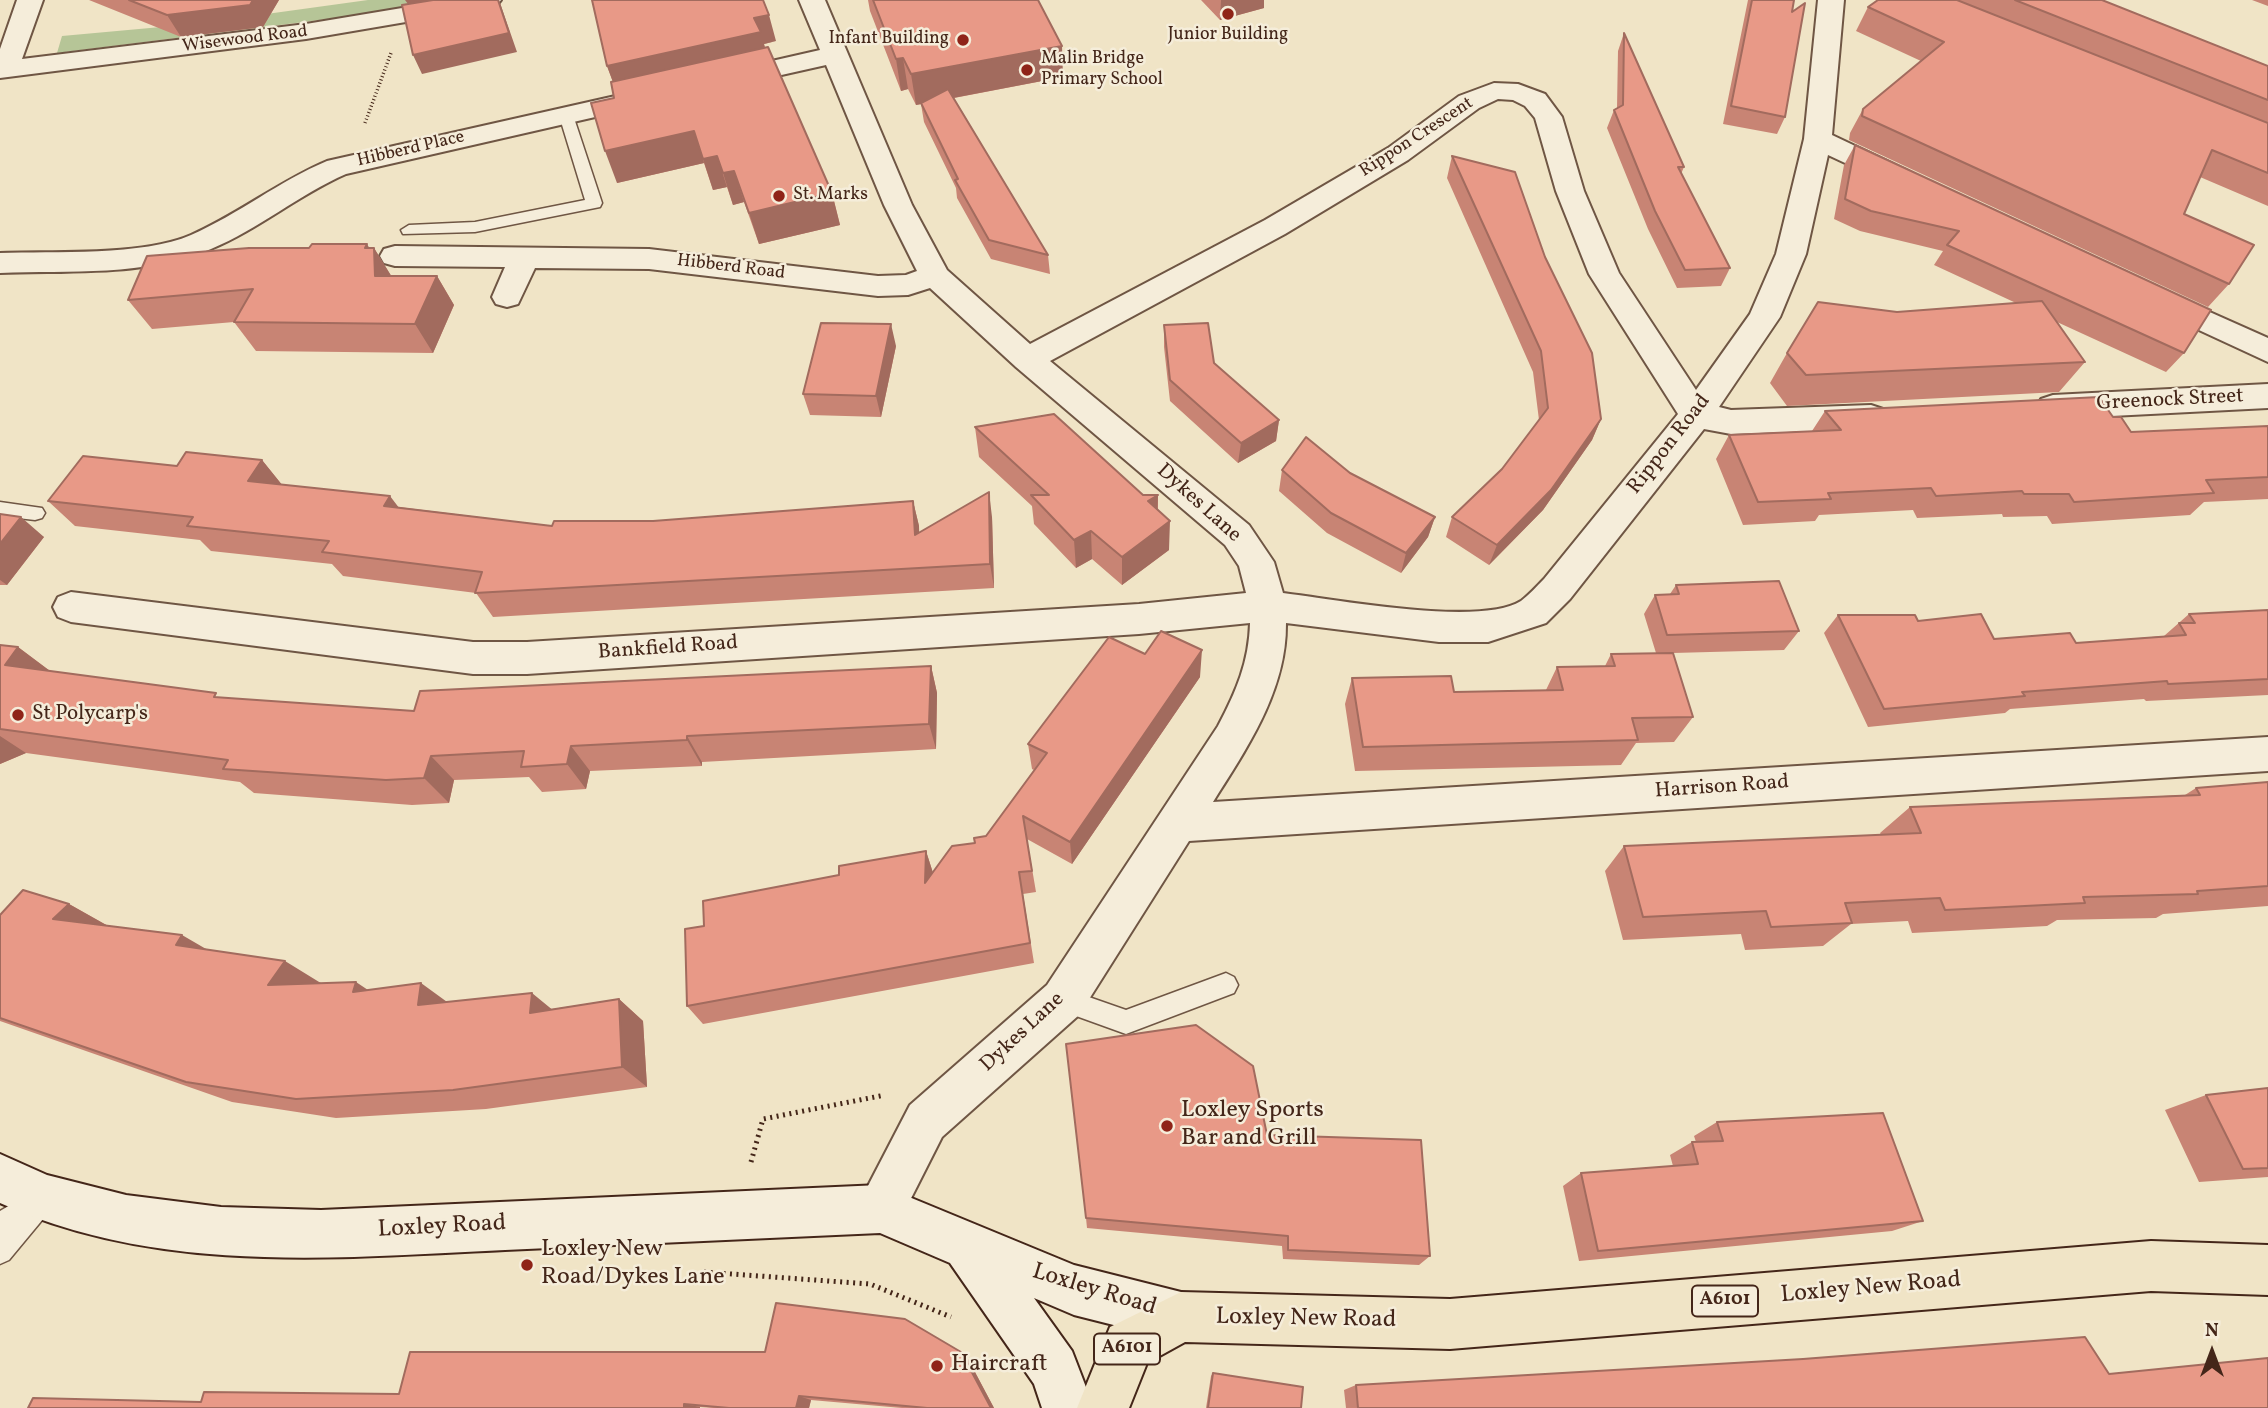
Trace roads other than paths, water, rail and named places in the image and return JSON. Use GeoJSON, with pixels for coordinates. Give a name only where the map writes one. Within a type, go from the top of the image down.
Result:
{"type":"FeatureCollection","features":[{"type":"Feature","properties":{"kind":"main road","name":"Loxley New Road"},"geometry":{"type":"LineString","coordinates":[[1181,1317],[1450,1324],[2151,1266],[2268,1270]]}},
{"type":"Feature","properties":{"kind":"main road","name":"Loxley Road"},"geometry":{"type":"LineString","coordinates":[[1103,1408],[1128,1345],[1181,1317]]}},
{"type":"Feature","properties":{"kind":"street"},"geometry":{"type":"LineString","coordinates":[[3,70],[30,0]]}},
{"type":"Feature","properties":{"kind":"street","name":"Wisewood Road"},"geometry":{"type":"LineString","coordinates":[[3,70],[403,18],[488,0]]}},
{"type":"Feature","properties":{"kind":"street","name":"Dykes Lane"},"geometry":{"type":"LineString","coordinates":[[812,0],[898,205],[935,276],[1027,359],[1237,535],[1256,562],[1268,607],[1268,642],[1259,684],[1231,738],[1063,1000],[926,1121],[880,1209]]}},
{"type":"Feature","properties":{"kind":"street","name":"Rippon Road"},"geometry":{"type":"LineString","coordinates":[[1268,607],[1439,627],[1488,627],[1533,612],[1557,589],[1696,415],[1764,317],[1791,254],[1818,139],[1831,0]]}},
{"type":"Feature","properties":{"kind":"street","name":"Hibberd Place"},"geometry":{"type":"LineString","coordinates":[[0,263],[149,257],[199,243],[237,224],[307,180],[351,164],[835,55]]}},
{"type":"Feature","properties":{"kind":"street","name":"Rippon Crescent"},"geometry":{"type":"LineString","coordinates":[[1027,359],[1275,227],[1398,154],[1469,102],[1494,91],[1518,92],[1535,100],[1548,117],[1570,191],[1604,274],[1696,415]]}},
{"type":"Feature","properties":{"kind":"street"},"geometry":{"type":"LineString","coordinates":[[1818,139],[1918,186]]}},
{"type":"Feature","properties":{"kind":"street","name":"Hibberd Road"},"geometry":{"type":"LineString","coordinates":[[402,243],[525,256],[649,259],[878,286],[908,285],[935,276]]}},
{"type":"Feature","properties":{"kind":"street"},"geometry":{"type":"LineString","coordinates":[[507,297],[525,256]]}},
{"type":"Feature","properties":{"kind":"street"},"geometry":{"type":"LineString","coordinates":[[2130,286],[2268,351]]}},
{"type":"Feature","properties":{"kind":"street","name":"Greenock Street"},"geometry":{"type":"LineString","coordinates":[[2021,409],[2268,396]]}},
{"type":"Feature","properties":{"kind":"street"},"geometry":{"type":"LineString","coordinates":[[1696,415],[1731,422],[1898,415]]}},
{"type":"Feature","properties":{"kind":"street","name":"Bankfield Road"},"geometry":{"type":"LineString","coordinates":[[71,607],[473,658],[527,658],[1111,620],[1268,607]]}},
{"type":"Feature","properties":{"kind":"street","name":"Harrison Road"},"geometry":{"type":"LineString","coordinates":[[1177,823],[2268,754]]}},
{"type":"Feature","properties":{"kind":"street","name":"Loxley Road"},"geometry":{"type":"LineString","coordinates":[[0,1178],[44,1198],[126,1219],[221,1231],[321,1234],[880,1209],[1073,1290],[1181,1317]]}},
{"type":"Feature","properties":{"kind":"street","name":"Loxley Road"},"geometry":{"type":"LineString","coordinates":[[968,1247],[1055,1370],[1068,1408]]}},
{"type":"Feature","properties":{"kind":"lane"},"geometry":{"type":"LineString","coordinates":[[402,243],[594,203],[566,115]]}},
{"type":"Feature","properties":{"kind":"lane"},"geometry":{"type":"LineString","coordinates":[[0,509],[35,513]]}},
{"type":"Feature","properties":{"kind":"lane"},"geometry":{"type":"LineString","coordinates":[[1063,1000],[1126,1022],[1226,985]]}},
{"type":"Feature","properties":{"kind":"lane"},"geometry":{"type":"LineString","coordinates":[[0,1227],[44,1198]]}},
{"type":"Feature","properties":{"kind":"lane"},"geometry":{"type":"LineString","coordinates":[[0,1251],[44,1198]]}},
{"type":"Feature","properties":{"kind":"place","name":"Junior Building"},"geometry":{"type":"Point","coordinates":[1228,14]}},
{"type":"Feature","properties":{"kind":"place","name":"Infant Building"},"geometry":{"type":"Point","coordinates":[963,40]}},
{"type":"Feature","properties":{"kind":"place","name":"Malin Bridge Primary School"},"geometry":{"type":"Point","coordinates":[1027,70]}},
{"type":"Feature","properties":{"kind":"place","name":"St. Marks"},"geometry":{"type":"Point","coordinates":[779,196]}},
{"type":"Feature","properties":{"kind":"place","name":"St Polycarp's"},"geometry":{"type":"Point","coordinates":[18,715]}},
{"type":"Feature","properties":{"kind":"place","name":"Loxley Sports Bar and Grill"},"geometry":{"type":"Point","coordinates":[1167,1126]}},
{"type":"Feature","properties":{"kind":"place","name":"Loxley New Road/Dykes Lane"},"geometry":{"type":"Point","coordinates":[527,1265]}},
{"type":"Feature","properties":{"kind":"place","name":"Haircraft"},"geometry":{"type":"Point","coordinates":[937,1366]}}]}
